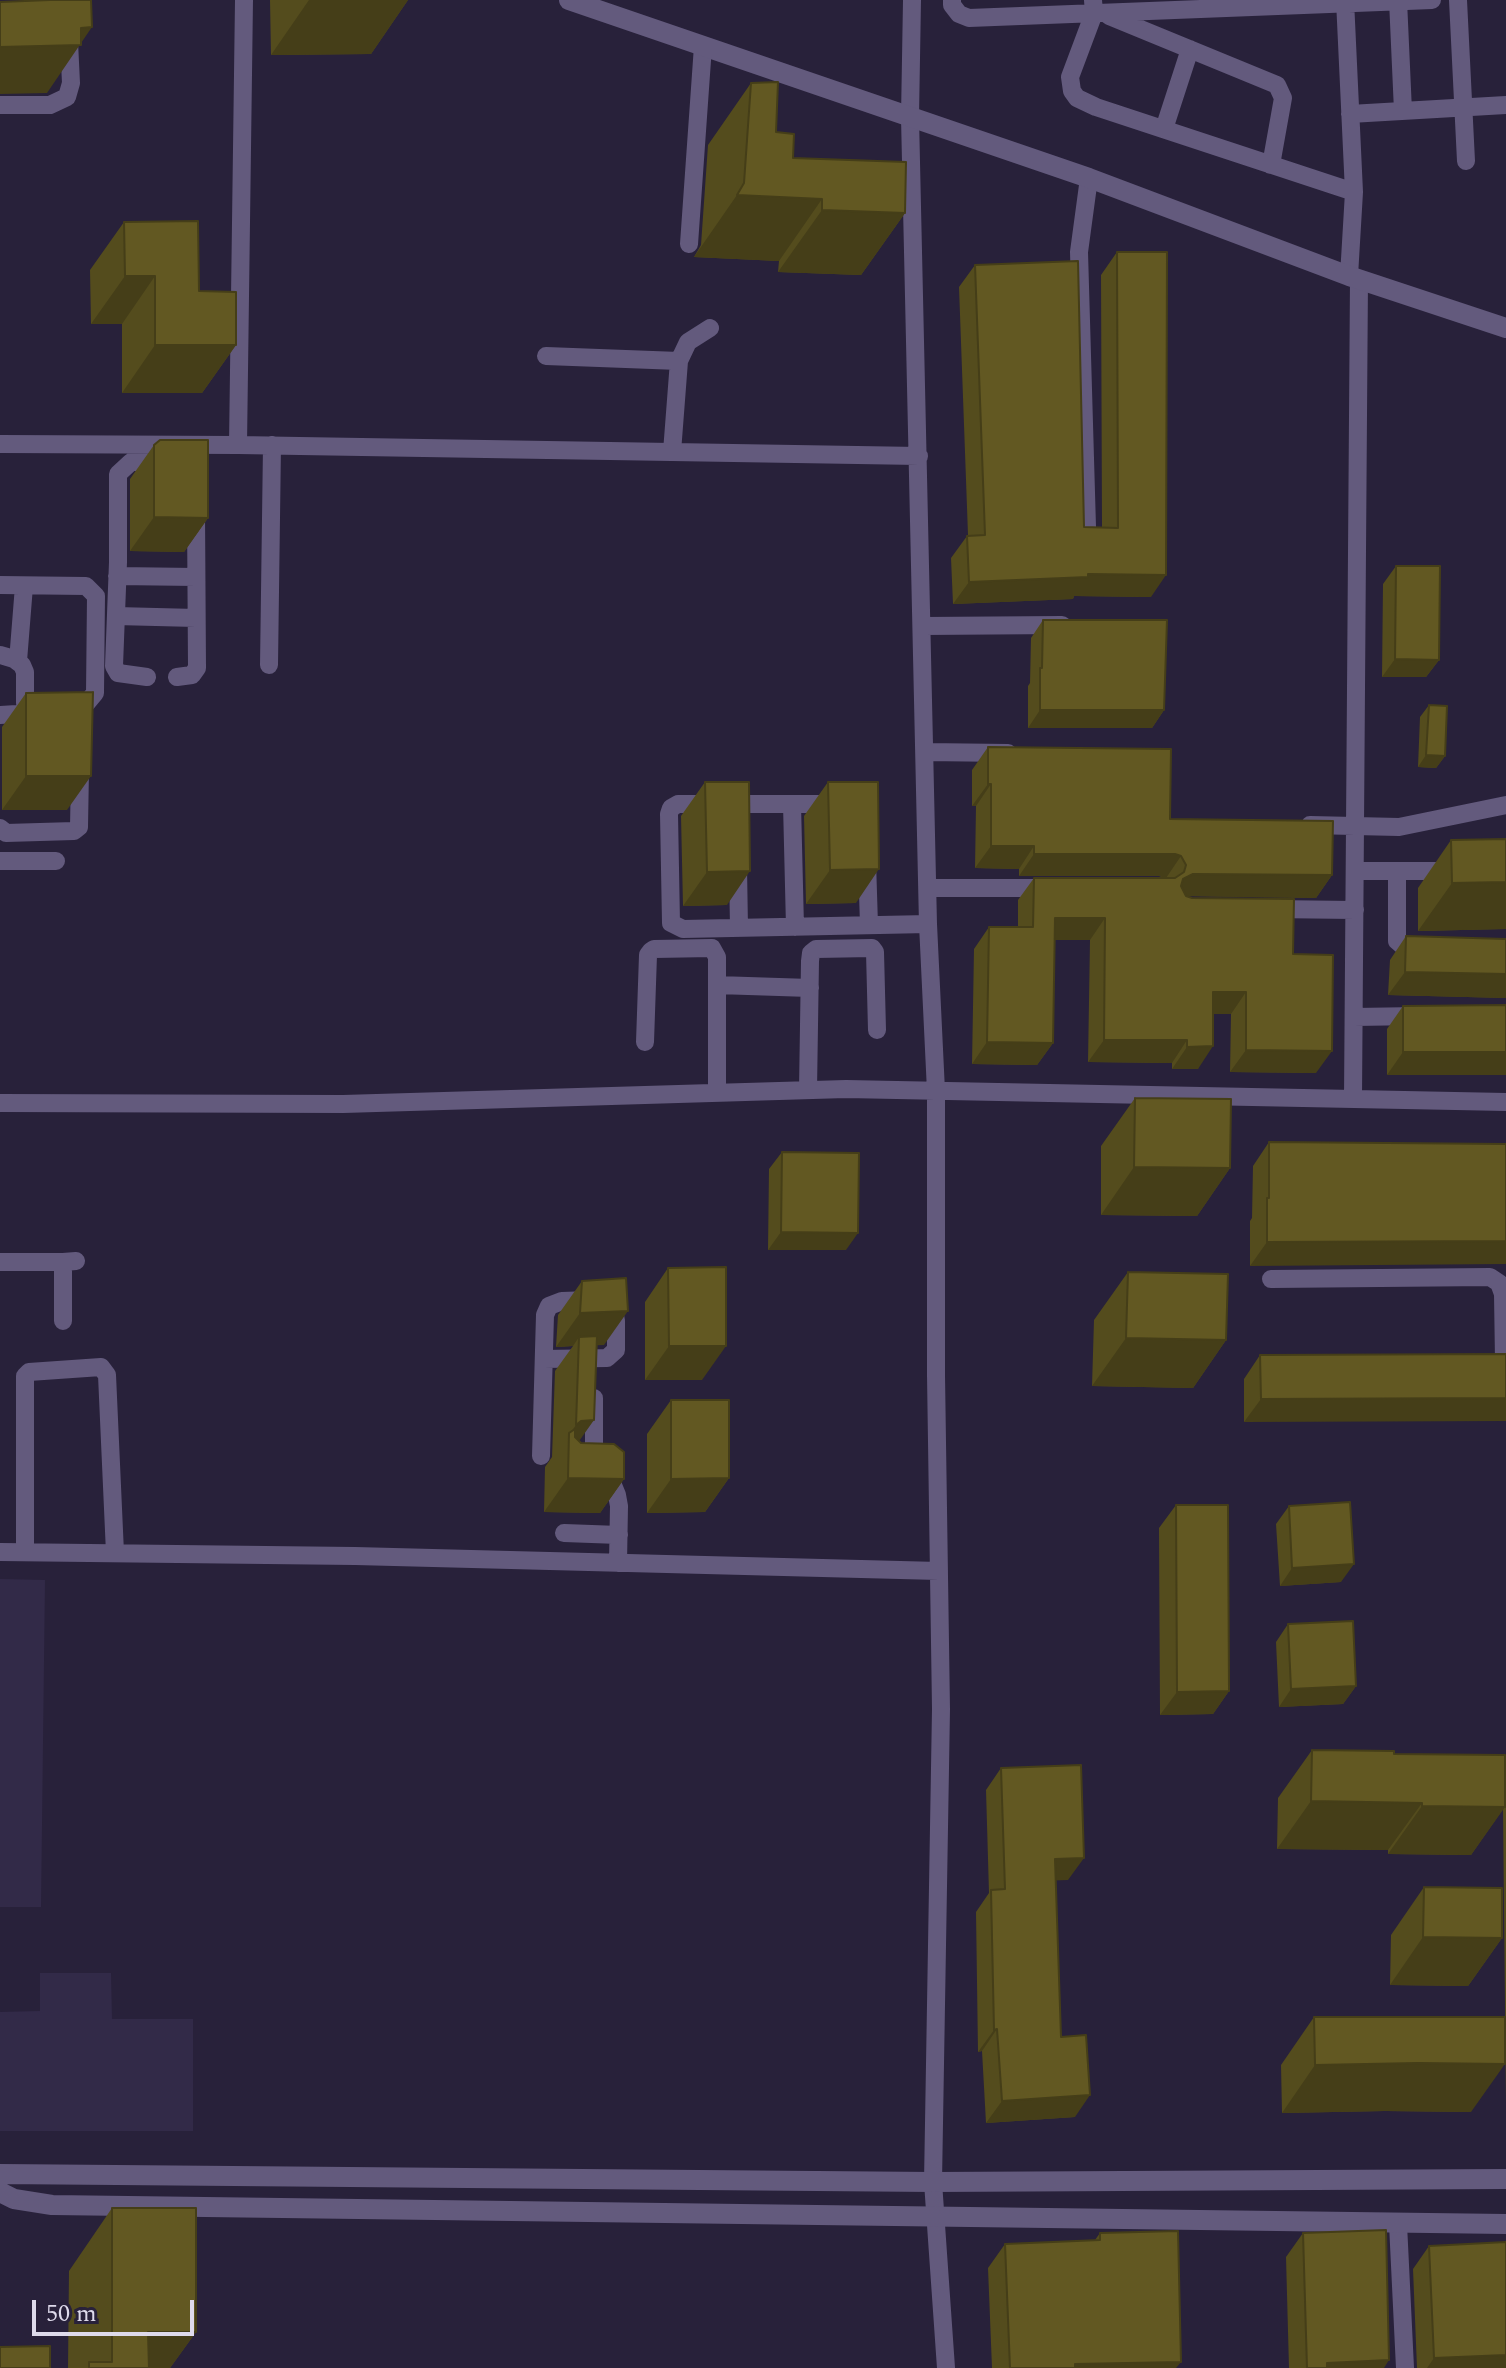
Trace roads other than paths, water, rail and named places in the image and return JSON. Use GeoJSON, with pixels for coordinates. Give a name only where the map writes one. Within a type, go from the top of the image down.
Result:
{"type":"FeatureCollection","features":[{"type":"Feature","properties":{"kind":"street"},"geometry":{"type":"LineString","coordinates":[[0,105],[50,105],[67,97],[71,83],[67,0]]}},
{"type":"Feature","properties":{"kind":"street"},"geometry":{"type":"LineString","coordinates":[[238,445],[244,0]]}},
{"type":"Feature","properties":{"kind":"street"},"geometry":{"type":"LineString","coordinates":[[569,0],[1089,178],[1354,277],[1506,328]]}},
{"type":"Feature","properties":{"kind":"street"},"geometry":{"type":"LineString","coordinates":[[912,0],[910,117],[928,924],[936,1091],[941,1709],[933,2182],[946,2368]]}},
{"type":"Feature","properties":{"kind":"street"},"geometry":{"type":"LineString","coordinates":[[952,0],[959,14],[969,18],[1019,8],[1097,9],[1156,5],[1432,0]]}},
{"type":"Feature","properties":{"kind":"street"},"geometry":{"type":"LineString","coordinates":[[1458,0],[1466,161]]}},
{"type":"Feature","properties":{"kind":"street"},"geometry":{"type":"LineString","coordinates":[[1398,1],[1403,111]]}},
{"type":"Feature","properties":{"kind":"street"},"geometry":{"type":"LineString","coordinates":[[1345,2],[1354,192],[1353,1098]]}},
{"type":"Feature","properties":{"kind":"street"},"geometry":{"type":"LineString","coordinates":[[1097,9],[1277,85],[1283,98],[1271,165]]}},
{"type":"Feature","properties":{"kind":"street"},"geometry":{"type":"LineString","coordinates":[[1097,9],[1070,77],[1072,91],[1077,98],[1096,107],[1354,192]]}},
{"type":"Feature","properties":{"kind":"street"},"geometry":{"type":"LineString","coordinates":[[689,244],[704,133],[703,46]]}},
{"type":"Feature","properties":{"kind":"street"},"geometry":{"type":"LineString","coordinates":[[1164,129],[1190,49]]}},
{"type":"Feature","properties":{"kind":"street"},"geometry":{"type":"LineString","coordinates":[[1350,114],[1506,105]]}},
{"type":"Feature","properties":{"kind":"street"},"geometry":{"type":"LineString","coordinates":[[1087,527],[1079,252],[1089,178]]}},
{"type":"Feature","properties":{"kind":"street"},"geometry":{"type":"LineString","coordinates":[[672,452],[679,361],[688,342],[710,328]]}},
{"type":"Feature","properties":{"kind":"street"},"geometry":{"type":"LineString","coordinates":[[546,356],[679,361]]}},
{"type":"Feature","properties":{"kind":"street"},"geometry":{"type":"LineString","coordinates":[[0,444],[272,445],[919,456]]}},
{"type":"Feature","properties":{"kind":"street"},"geometry":{"type":"LineString","coordinates":[[147,677],[118,673],[114,666],[118,474],[131,462],[196,462],[197,445]]}},
{"type":"Feature","properties":{"kind":"street"},"geometry":{"type":"LineString","coordinates":[[269,665],[272,445]]}},
{"type":"Feature","properties":{"kind":"street"},"geometry":{"type":"LineString","coordinates":[[177,677],[192,675],[197,668],[196,491]]}},
{"type":"Feature","properties":{"kind":"street"},"geometry":{"type":"LineString","coordinates":[[117,576],[196,577]]}},
{"type":"Feature","properties":{"kind":"street"},"geometry":{"type":"LineString","coordinates":[[0,585],[86,586],[92,590],[96,596],[95,693],[85,705],[30,706],[25,703],[25,672],[18,661],[24,586]]}},
{"type":"Feature","properties":{"kind":"street"},"geometry":{"type":"LineString","coordinates":[[116,616],[196,618]]}},
{"type":"Feature","properties":{"kind":"street"},"geometry":{"type":"LineString","coordinates":[[923,626],[1081,625]]}},
{"type":"Feature","properties":{"kind":"street"},"geometry":{"type":"LineString","coordinates":[[0,655],[18,661]]}},
{"type":"Feature","properties":{"kind":"street"},"geometry":{"type":"LineString","coordinates":[[0,715],[72,711],[81,722]]}},
{"type":"Feature","properties":{"kind":"street"},"geometry":{"type":"LineString","coordinates":[[0,828],[6,833],[67,832],[79,827],[80,752]]}},
{"type":"Feature","properties":{"kind":"street"},"geometry":{"type":"LineString","coordinates":[[925,752],[1023,753]]}},
{"type":"Feature","properties":{"kind":"street"},"geometry":{"type":"LineString","coordinates":[[857,804],[792,804],[738,812],[678,804],[671,808],[671,923],[683,929],[928,924]]}},
{"type":"Feature","properties":{"kind":"street"},"geometry":{"type":"LineString","coordinates":[[792,804],[795,927]]}},
{"type":"Feature","properties":{"kind":"street"},"geometry":{"type":"LineString","coordinates":[[1297,825],[1399,827],[1506,805]]}},
{"type":"Feature","properties":{"kind":"street"},"geometry":{"type":"LineString","coordinates":[[867,840],[869,925]]}},
{"type":"Feature","properties":{"kind":"street"},"geometry":{"type":"LineString","coordinates":[[738,850],[739,928]]}},
{"type":"Feature","properties":{"kind":"street"},"geometry":{"type":"LineString","coordinates":[[0,861],[56,861]]}},
{"type":"Feature","properties":{"kind":"street"},"geometry":{"type":"LineString","coordinates":[[1355,871],[1451,871]]}},
{"type":"Feature","properties":{"kind":"street"},"geometry":{"type":"LineString","coordinates":[[1397,872],[1397,941],[1404,947],[1445,950]]}},
{"type":"Feature","properties":{"kind":"street"},"geometry":{"type":"LineString","coordinates":[[928,888],[1067,888]]}},
{"type":"Feature","properties":{"kind":"street"},"geometry":{"type":"LineString","coordinates":[[1251,909],[1355,910]]}},
{"type":"Feature","properties":{"kind":"street"},"geometry":{"type":"LineString","coordinates":[[645,1042],[648,955],[654,949],[712,948],[717,957],[717,1093]]}},
{"type":"Feature","properties":{"kind":"street"},"geometry":{"type":"LineString","coordinates":[[808,1090],[811,953],[816,949],[872,948],[875,952],[877,1030]]}},
{"type":"Feature","properties":{"kind":"street"},"geometry":{"type":"LineString","coordinates":[[717,985],[810,988]]}},
{"type":"Feature","properties":{"kind":"street"},"geometry":{"type":"LineString","coordinates":[[1354,1017],[1432,1015]]}},
{"type":"Feature","properties":{"kind":"street"},"geometry":{"type":"LineString","coordinates":[[0,1103],[343,1104],[808,1090],[1506,1102]]}},
{"type":"Feature","properties":{"kind":"street"},"geometry":{"type":"LineString","coordinates":[[0,1262],[70,1262],[63,1321]]}},
{"type":"Feature","properties":{"kind":"street"},"geometry":{"type":"LineString","coordinates":[[1271,1279],[1490,1277],[1499,1283],[1503,1294],[1500,1361]]}},
{"type":"Feature","properties":{"kind":"street"},"geometry":{"type":"LineString","coordinates":[[541,1456],[545,1315],[549,1306],[562,1301],[606,1299],[613,1304],[616,1350],[607,1358],[544,1359]]}},
{"type":"Feature","properties":{"kind":"street"},"geometry":{"type":"LineString","coordinates":[[596,1359],[593,1436],[586,1466],[610,1478],[615,1488],[619,1506],[618,1563]]}},
{"type":"Feature","properties":{"kind":"street"},"geometry":{"type":"LineString","coordinates":[[25,1552],[25,1376],[29,1372],[101,1367],[107,1375],[115,1553]]}},
{"type":"Feature","properties":{"kind":"street"},"geometry":{"type":"LineString","coordinates":[[564,1533],[619,1535]]}},
{"type":"Feature","properties":{"kind":"street"},"geometry":{"type":"LineString","coordinates":[[0,1552],[939,1571]]}},
{"type":"Feature","properties":{"kind":"street"},"geometry":{"type":"LineString","coordinates":[[0,2174],[933,2182],[1506,2179]]}},
{"type":"Feature","properties":{"kind":"street"},"geometry":{"type":"LineString","coordinates":[[0,2192],[14,2199],[52,2205],[1506,2224]]}},
{"type":"Feature","properties":{"kind":"street"},"geometry":{"type":"LineString","coordinates":[[1398,2224],[1405,2368]]}}]}
